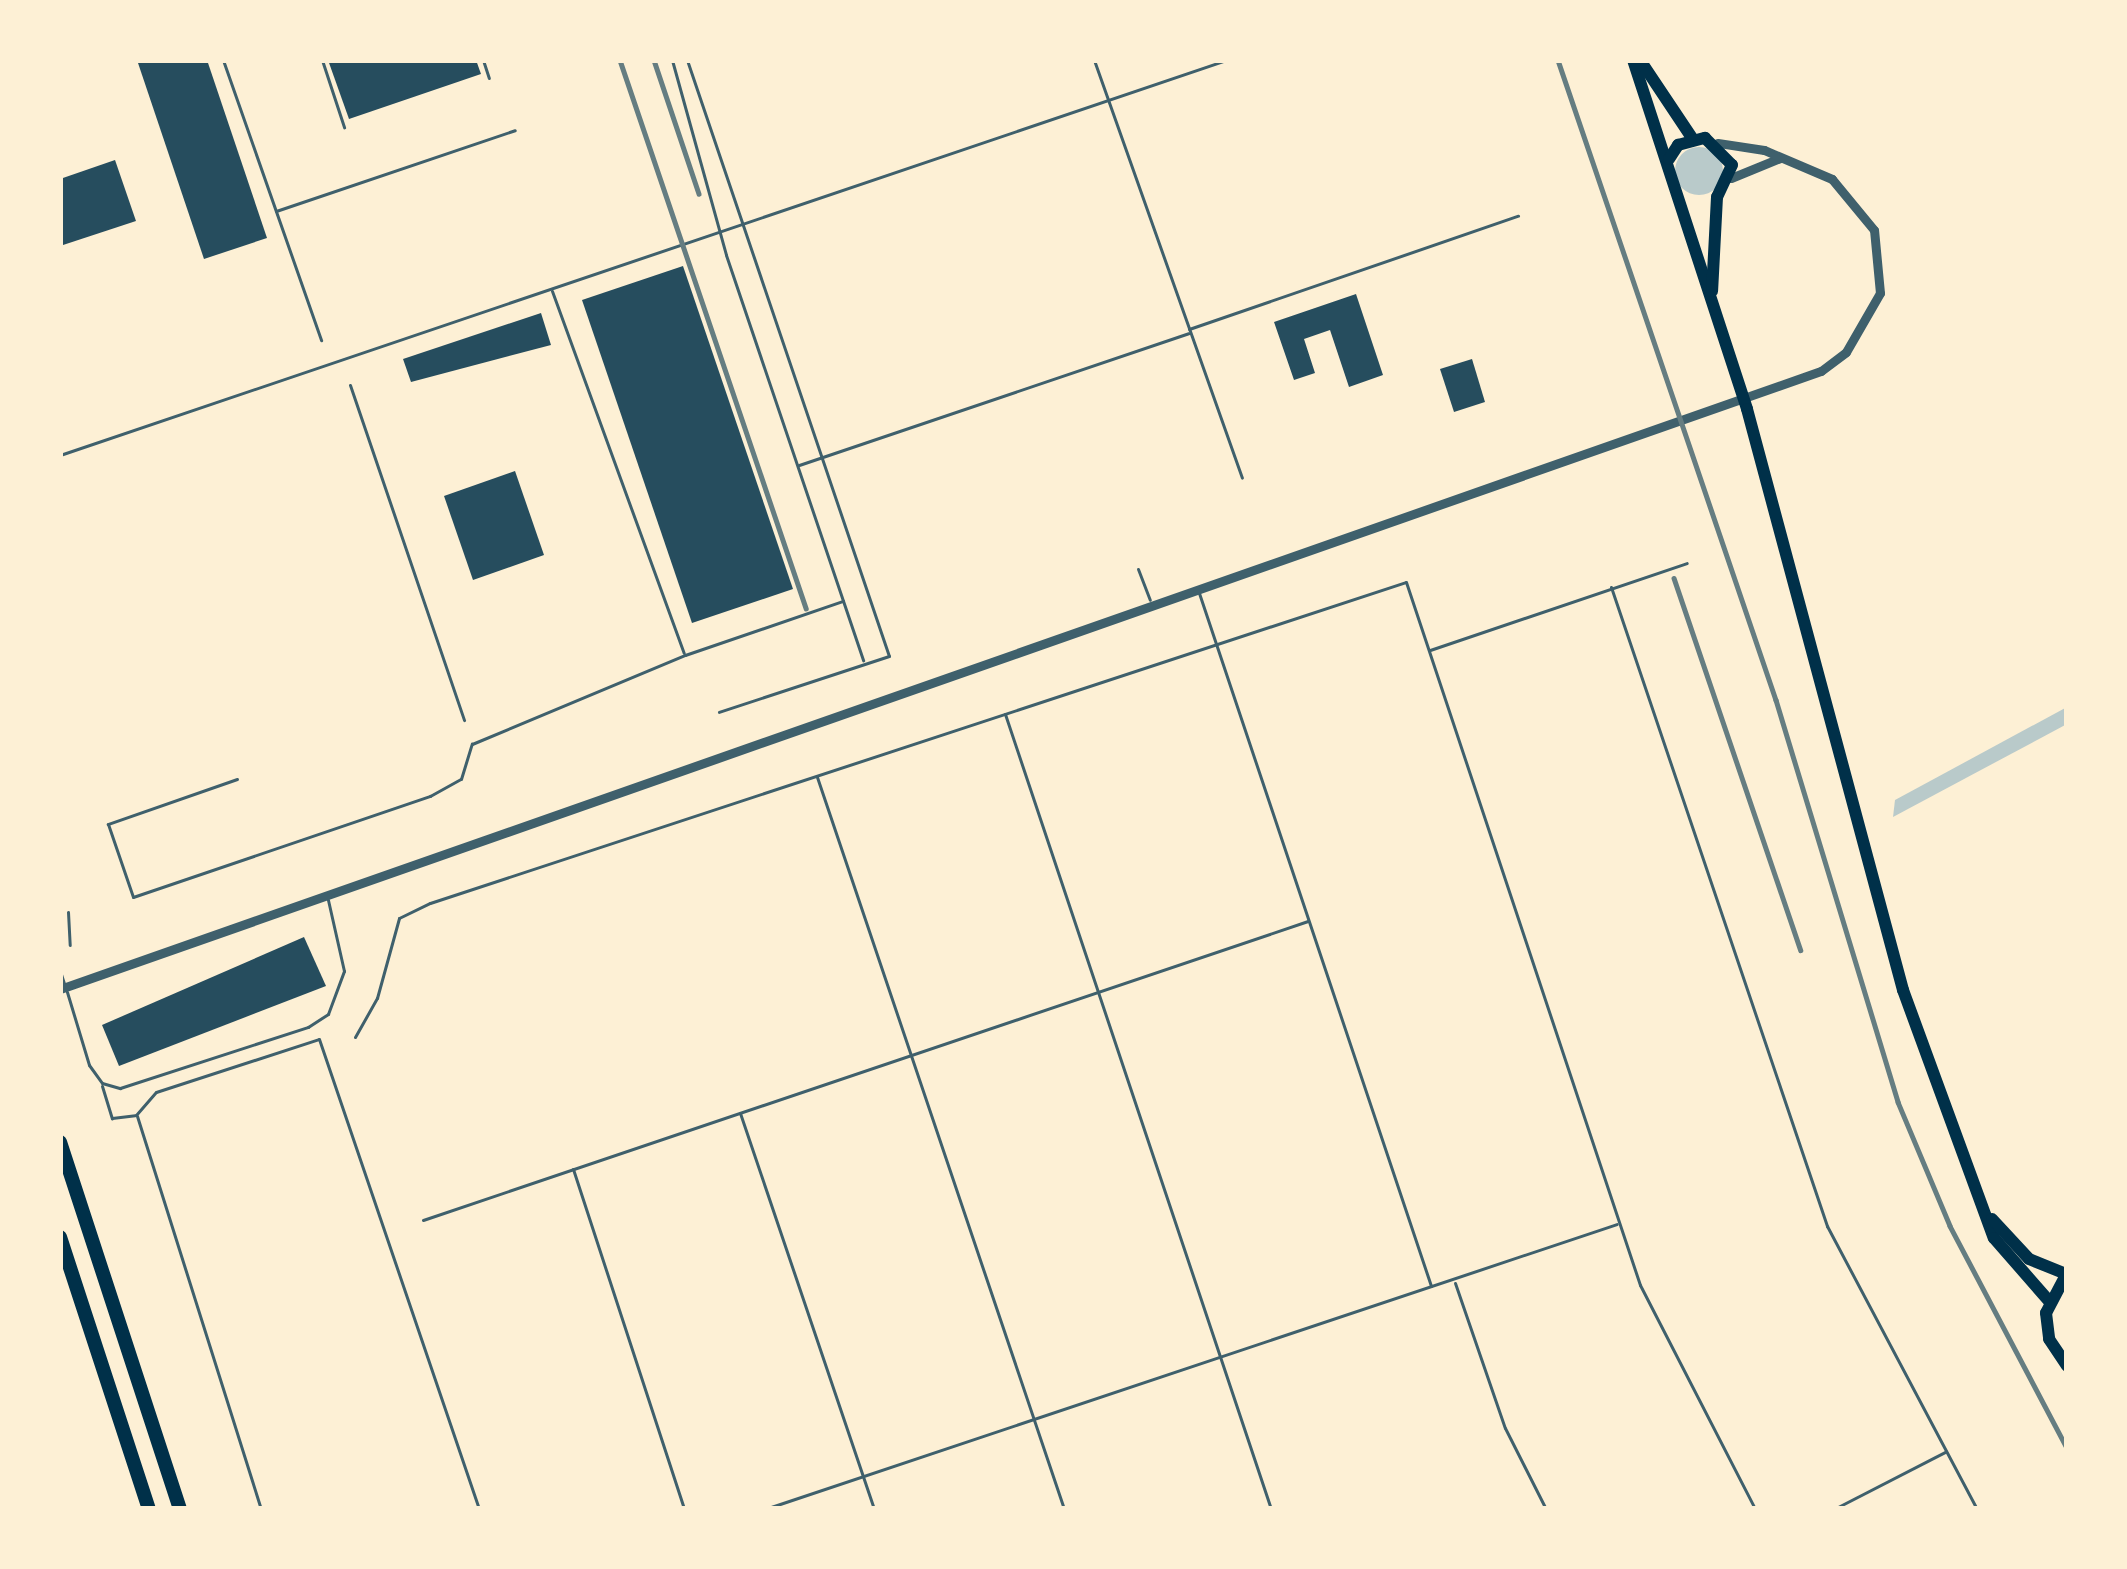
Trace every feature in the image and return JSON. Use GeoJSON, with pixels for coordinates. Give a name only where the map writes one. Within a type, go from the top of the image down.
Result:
{"type":"FeatureCollection","features":[{"type":"Feature","properties":{"kind":"highway"},"geometry":{"type":"LineString","coordinates":[[60,1142],[180,1509]]}},
{"type":"Feature","properties":{"kind":"highway"},"geometry":{"type":"LineString","coordinates":[[60,1237],[149,1509]]}},
{"type":"Feature","properties":{"kind":"main road"},"geometry":{"type":"LineString","coordinates":[[1636,60],[1692,138],[1718,143],[1731,178],[1717,197],[1712,291]]}},
{"type":"Feature","properties":{"kind":"main road"},"geometry":{"type":"LineString","coordinates":[[1636,60],[1669,159],[1669,179],[1680,195],[1699,271],[1712,291],[1741,388],[1903,990],[2010,1262],[2049,1301]]}},
{"type":"Feature","properties":{"kind":"main road"},"geometry":{"type":"LineString","coordinates":[[1669,159],[1692,138]]}},
{"type":"Feature","properties":{"kind":"main road"},"geometry":{"type":"LineString","coordinates":[[1680,195],[1717,197]]}},
{"type":"Feature","properties":{"kind":"main road"},"geometry":{"type":"LineString","coordinates":[[1991,1219],[2029,1259],[2067,1273],[2049,1301],[2049,1339],[2067,1366]]}},
{"type":"Feature","properties":{"kind":"street"},"geometry":{"type":"LineString","coordinates":[[60,989],[1150,602],[1821,371],[1867,324],[1882,257],[1855,201],[1832,178],[1782,158],[1718,143]]}},
{"type":"Feature","properties":{"kind":"street"},"geometry":{"type":"LineString","coordinates":[[1731,178],[1782,158]]}},
{"type":"Feature","properties":{"kind":"lane"},"geometry":{"type":"LineString","coordinates":[[223,60],[321,340]]}},
{"type":"Feature","properties":{"kind":"lane"},"geometry":{"type":"LineString","coordinates":[[322,60],[344,127]]}},
{"type":"Feature","properties":{"kind":"lane"},"geometry":{"type":"LineString","coordinates":[[483,60],[489,78]]}},
{"type":"Feature","properties":{"kind":"lane"},"geometry":{"type":"LineString","coordinates":[[672,60],[722,231],[864,662]]}},
{"type":"Feature","properties":{"kind":"lane"},"geometry":{"type":"LineString","coordinates":[[687,60],[889,656],[719,712]]}},
{"type":"Feature","properties":{"kind":"lane"},"geometry":{"type":"LineString","coordinates":[[1094,60],[1241,478]]}},
{"type":"Feature","properties":{"kind":"lane"},"geometry":{"type":"LineString","coordinates":[[60,455],[1226,60]]}},
{"type":"Feature","properties":{"kind":"lane"},"geometry":{"type":"LineString","coordinates":[[274,212],[515,130]]}},
{"type":"Feature","properties":{"kind":"lane"},"geometry":{"type":"LineString","coordinates":[[797,466],[1518,216]]}},
{"type":"Feature","properties":{"kind":"lane"},"geometry":{"type":"LineString","coordinates":[[550,289],[685,655]]}},
{"type":"Feature","properties":{"kind":"lane"},"geometry":{"type":"LineString","coordinates":[[350,385],[464,720]]}},
{"type":"Feature","properties":{"kind":"lane"},"geometry":{"type":"LineString","coordinates":[[1429,650],[1687,563]]}},
{"type":"Feature","properties":{"kind":"lane"},"geometry":{"type":"LineString","coordinates":[[1138,568],[1150,602]]}},
{"type":"Feature","properties":{"kind":"lane"},"geometry":{"type":"LineString","coordinates":[[356,1037],[377,998],[399,918],[1004,712],[1406,582],[1640,1285],[1755,1509]]}},
{"type":"Feature","properties":{"kind":"lane"},"geometry":{"type":"LineString","coordinates":[[1197,586],[1432,1288]]}},
{"type":"Feature","properties":{"kind":"lane"},"geometry":{"type":"LineString","coordinates":[[1611,587],[1819,1205],[1977,1509]]}},
{"type":"Feature","properties":{"kind":"lane"},"geometry":{"type":"LineString","coordinates":[[237,779],[108,824],[133,897],[430,796],[461,779],[472,744],[685,655],[843,601]]}},
{"type":"Feature","properties":{"kind":"lane"},"geometry":{"type":"LineString","coordinates":[[1004,712],[1271,1509]]}},
{"type":"Feature","properties":{"kind":"lane"},"geometry":{"type":"LineString","coordinates":[[816,775],[1064,1509]]}},
{"type":"Feature","properties":{"kind":"lane"},"geometry":{"type":"LineString","coordinates":[[102,1083],[120,1088],[308,1027],[328,1013],[344,971],[327,898]]}},
{"type":"Feature","properties":{"kind":"lane"},"geometry":{"type":"LineString","coordinates":[[68,911],[70,945]]}},
{"type":"Feature","properties":{"kind":"lane"},"geometry":{"type":"LineString","coordinates":[[423,1220],[1308,921]]}},
{"type":"Feature","properties":{"kind":"lane"},"geometry":{"type":"LineString","coordinates":[[60,971],[112,1118],[136,1115],[156,1093],[319,1039],[479,1509]]}},
{"type":"Feature","properties":{"kind":"lane"},"geometry":{"type":"LineString","coordinates":[[740,1113],[874,1509]]}},
{"type":"Feature","properties":{"kind":"lane"},"geometry":{"type":"LineString","coordinates":[[136,1115],[261,1509]]}},
{"type":"Feature","properties":{"kind":"lane"},"geometry":{"type":"LineString","coordinates":[[573,1169],[684,1509]]}},
{"type":"Feature","properties":{"kind":"lane"},"geometry":{"type":"LineString","coordinates":[[765,1509],[1618,1223]]}},
{"type":"Feature","properties":{"kind":"lane"},"geometry":{"type":"LineString","coordinates":[[1454,1280],[1505,1428],[1546,1509]]}},
{"type":"Feature","properties":{"kind":"lane"},"geometry":{"type":"LineString","coordinates":[[1834,1509],[1946,1451]]}},
{"type":"Feature","properties":{"kind":"shaded area"},"geometry":{"type":"Polygon","coordinates":[[[1699,147],[1716,154],[1723,171],[1716,188],[1699,195],[1682,188],[1675,171],[1682,154],[1699,147]]]}},
{"type":"Feature","properties":{"kind":"shaded area"},"geometry":{"type":"Polygon","coordinates":[[[2067,707],[2067,724],[1893,817],[1895,800],[2067,707]]]}},
{"type":"Feature","properties":{"kind":"building"},"geometry":{"type":"Polygon","coordinates":[[[137,60],[207,60],[267,238],[204,259],[137,60]]]}},
{"type":"Feature","properties":{"kind":"building"},"geometry":{"type":"Polygon","coordinates":[[[328,60],[476,60],[481,74],[349,119],[328,60]]]}},
{"type":"Feature","properties":{"kind":"building"},"geometry":{"type":"Polygon","coordinates":[[[115,160],[136,221],[60,246],[60,179],[115,160]]]}},
{"type":"Feature","properties":{"kind":"building"},"geometry":{"type":"Polygon","coordinates":[[[683,266],[793,589],[692,623],[582,300],[683,266]]]}},
{"type":"Feature","properties":{"kind":"building"},"geometry":{"type":"Polygon","coordinates":[[[1356,294],[1383,375],[1349,387],[1330,330],[1304,339],[1315,373],[1294,380],[1274,322],[1356,294]]]}},
{"type":"Feature","properties":{"kind":"building"},"geometry":{"type":"Polygon","coordinates":[[[541,313],[551,345],[411,382],[403,359],[541,313]]]}},
{"type":"Feature","properties":{"kind":"building"},"geometry":{"type":"Polygon","coordinates":[[[1472,359],[1485,402],[1454,412],[1440,369],[1472,359]]]}},
{"type":"Feature","properties":{"kind":"building"},"geometry":{"type":"Polygon","coordinates":[[[515,471],[544,555],[473,580],[444,496],[515,471]]]}},
{"type":"Feature","properties":{"kind":"building"},"geometry":{"type":"Polygon","coordinates":[[[304,937],[326,986],[119,1066],[102,1025],[304,937]]]}},
{"type":"Feature","properties":{"kind":"railway"},"geometry":{"type":"LineString","coordinates":[[620,60],[806,608]]}},
{"type":"Feature","properties":{"kind":"railway"},"geometry":{"type":"LineString","coordinates":[[654,60],[699,194]]}},
{"type":"Feature","properties":{"kind":"railway"},"geometry":{"type":"LineString","coordinates":[[1558,60],[1776,700],[1898,1102],[1950,1226],[2067,1448]]}},
{"type":"Feature","properties":{"kind":"railway"},"geometry":{"type":"LineString","coordinates":[[1674,578],[1801,950]]}}]}
